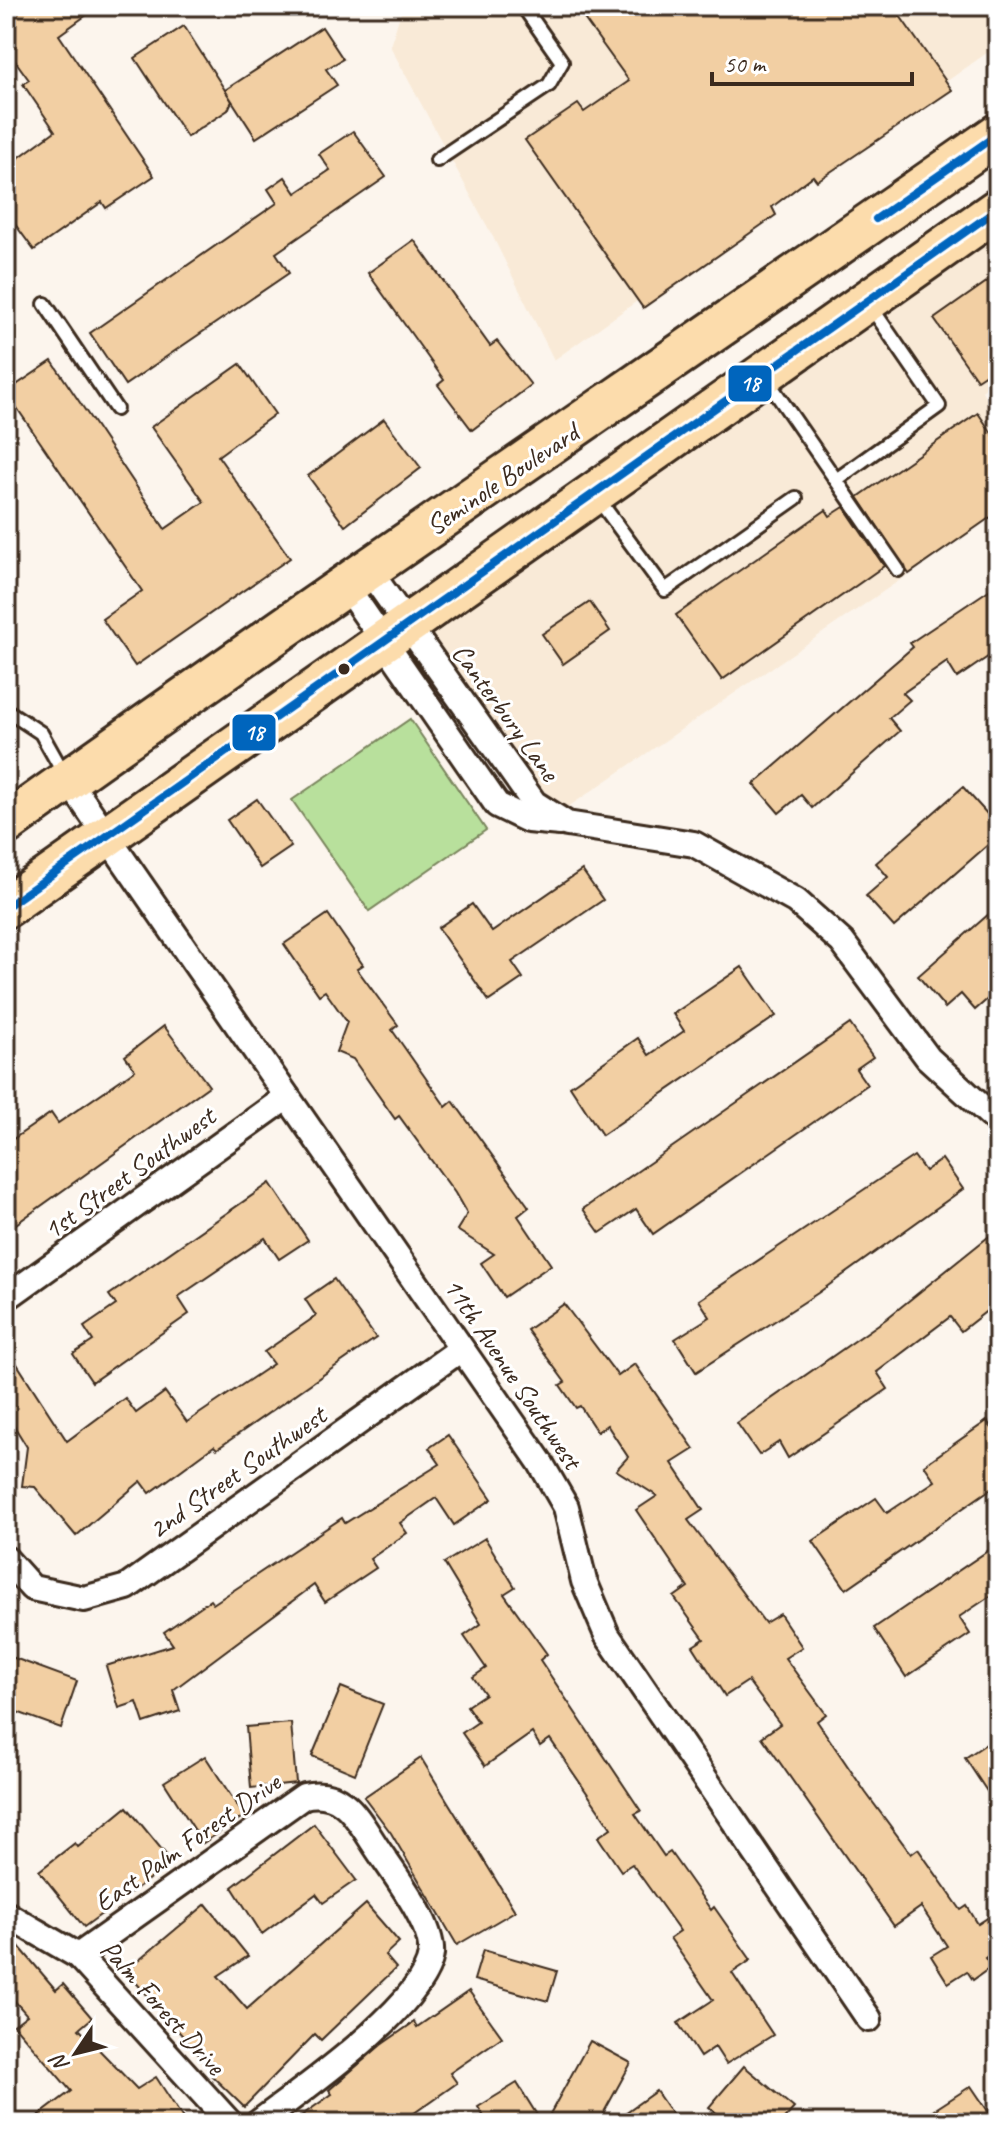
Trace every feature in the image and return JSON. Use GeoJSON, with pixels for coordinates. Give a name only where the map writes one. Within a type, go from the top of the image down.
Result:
{"type":"FeatureCollection","features":[{"type":"Feature","properties":{"kind":"main road","name":"Seminole Boulevard"},"geometry":{"type":"LineString","coordinates":[[6,824],[998,134]]}},
{"type":"Feature","properties":{"kind":"main road"},"geometry":{"type":"LineString","coordinates":[[6,907],[998,209]]}},
{"type":"Feature","properties":{"kind":"street"},"geometry":{"type":"LineString","coordinates":[[357,577],[395,632],[497,805],[528,820],[694,844],[796,901],[842,942],[938,1069],[998,1122]]}},
{"type":"Feature","properties":{"kind":"street","name":"11th Avenue Southwest"},"geometry":{"type":"LineString","coordinates":[[68,780],[560,1496],[575,1538],[584,1581],[607,1635],[869,2019]]}},
{"type":"Feature","properties":{"kind":"street","name":"1st Street Southwest"},"geometry":{"type":"LineString","coordinates":[[6,1298],[287,1097]]}},
{"type":"Feature","properties":{"kind":"street","name":"2nd Street Southwest"},"geometry":{"type":"LineString","coordinates":[[6,1559],[32,1588],[84,1599],[127,1587],[461,1349]]}},
{"type":"Feature","properties":{"kind":"street","name":"East Palm Forest Drive"},"geometry":{"type":"LineString","coordinates":[[78,1956],[304,1796],[323,1792],[342,1802],[358,1818],[425,1925],[431,1955],[415,1988],[362,2043],[258,2123]]}},
{"type":"Feature","properties":{"kind":"street","name":"Palm Forest Drive"},"geometry":{"type":"LineString","coordinates":[[6,1914],[78,1956],[230,2123]]}},
{"type":"Feature","properties":{"kind":"lane"},"geometry":{"type":"LineString","coordinates":[[437,160],[549,85],[562,62],[523,6]]}},
{"type":"Feature","properties":{"kind":"lane"},"geometry":{"type":"LineString","coordinates":[[836,480],[939,406],[867,301]]}},
{"type":"Feature","properties":{"kind":"lane"},"geometry":{"type":"LineString","coordinates":[[45,304],[116,409]]}},
{"type":"Feature","properties":{"kind":"lane"},"geometry":{"type":"LineString","coordinates":[[763,374],[898,570]]}},
{"type":"Feature","properties":{"kind":"lane"},"geometry":{"type":"LineString","coordinates":[[593,493],[665,590],[796,498]]}},
{"type":"Feature","properties":{"kind":"lane"},"geometry":{"type":"LineString","coordinates":[[6,710],[41,733],[68,780]]}},
{"type":"Feature","properties":{"kind":"shaded area"},"geometry":{"type":"Polygon","coordinates":[[[403,6],[998,6],[998,45],[554,360],[493,237],[390,46],[403,6]]]}},
{"type":"Feature","properties":{"kind":"shaded area"},"geometry":{"type":"Polygon","coordinates":[[[998,228],[998,377],[982,391],[998,421],[998,513],[568,807],[556,801],[535,783],[429,630],[998,228]]]}},
{"type":"Feature","properties":{"kind":"green space"},"geometry":{"type":"Polygon","coordinates":[[[410,719],[486,830],[369,911],[292,800],[410,719]]]}},
{"type":"Feature","properties":{"kind":"building"},"geometry":{"type":"Polygon","coordinates":[[[6,6],[99,6],[59,35],[154,176],[106,208],[102,202],[34,250],[6,212],[6,167],[55,131],[23,84],[29,80],[6,48],[6,6]]]}},
{"type":"Feature","properties":{"kind":"building"},"geometry":{"type":"Polygon","coordinates":[[[575,6],[893,6],[952,90],[817,181],[813,176],[772,207],[776,215],[643,308],[525,140],[578,104],[584,112],[629,81],[575,6]]]}},
{"type":"Feature","properties":{"kind":"building"},"geometry":{"type":"Polygon","coordinates":[[[184,26],[232,101],[228,110],[187,137],[135,58],[184,26]]]}},
{"type":"Feature","properties":{"kind":"building"},"geometry":{"type":"Polygon","coordinates":[[[322,27],[343,59],[326,69],[337,85],[256,138],[225,90],[322,27]]]}},
{"type":"Feature","properties":{"kind":"building"},"geometry":{"type":"Polygon","coordinates":[[[353,131],[386,177],[276,253],[289,273],[125,385],[90,333],[277,203],[268,189],[285,177],[296,193],[330,170],[319,154],[353,131]]]}},
{"type":"Feature","properties":{"kind":"building"},"geometry":{"type":"Polygon","coordinates":[[[414,240],[490,346],[497,341],[531,385],[472,430],[438,385],[444,380],[368,273],[414,240]]]}},
{"type":"Feature","properties":{"kind":"building"},"geometry":{"type":"Polygon","coordinates":[[[998,274],[998,366],[977,380],[934,319],[998,274]]]}},
{"type":"Feature","properties":{"kind":"building"},"geometry":{"type":"Polygon","coordinates":[[[52,361],[165,529],[204,502],[151,427],[240,364],[275,414],[218,456],[290,558],[135,666],[102,619],[142,591],[6,392],[52,361]]]}},
{"type":"Feature","properties":{"kind":"building"},"geometry":{"type":"Polygon","coordinates":[[[978,413],[998,442],[998,512],[909,574],[858,497],[978,413]]]}},
{"type":"Feature","properties":{"kind":"building"},"geometry":{"type":"Polygon","coordinates":[[[384,419],[421,468],[345,526],[308,476],[384,419]]]}},
{"type":"Feature","properties":{"kind":"building"},"geometry":{"type":"Polygon","coordinates":[[[844,507],[884,566],[722,680],[676,615],[826,510],[830,516],[844,507]]]}},
{"type":"Feature","properties":{"kind":"building"},"geometry":{"type":"Polygon","coordinates":[[[998,584],[998,650],[957,678],[947,662],[903,693],[910,700],[889,718],[900,731],[812,808],[801,795],[779,813],[754,784],[913,647],[910,643],[998,584]]]}},
{"type":"Feature","properties":{"kind":"building"},"geometry":{"type":"Polygon","coordinates":[[[590,602],[610,631],[563,664],[542,634],[590,602]]]}},
{"type":"Feature","properties":{"kind":"building"},"geometry":{"type":"Polygon","coordinates":[[[963,787],[998,826],[998,836],[894,927],[866,896],[888,877],[876,863],[963,787]]]}},
{"type":"Feature","properties":{"kind":"building"},"geometry":{"type":"Polygon","coordinates":[[[257,799],[291,847],[260,868],[227,820],[257,799]]]}},
{"type":"Feature","properties":{"kind":"building"},"geometry":{"type":"Polygon","coordinates":[[[582,870],[603,900],[512,962],[523,978],[489,1001],[438,928],[472,904],[492,932],[582,870]]]}},
{"type":"Feature","properties":{"kind":"building"},"geometry":{"type":"Polygon","coordinates":[[[998,906],[998,990],[975,1010],[961,994],[945,1008],[918,976],[998,906]]]}},
{"type":"Feature","properties":{"kind":"building"},"geometry":{"type":"Polygon","coordinates":[[[328,914],[363,965],[357,969],[398,1025],[392,1030],[446,1107],[453,1101],[529,1207],[518,1216],[551,1265],[504,1297],[481,1263],[494,1254],[457,1230],[467,1214],[455,1193],[399,1116],[395,1119],[353,1059],[336,1052],[347,1022],[325,991],[319,995],[284,944],[328,914]]]}},
{"type":"Feature","properties":{"kind":"building"},"geometry":{"type":"Polygon","coordinates":[[[742,967],[776,1016],[602,1135],[570,1086],[638,1038],[649,1055],[684,1031],[673,1014],[742,967]]]}},
{"type":"Feature","properties":{"kind":"building"},"geometry":{"type":"Polygon","coordinates":[[[850,1024],[873,1057],[856,1069],[867,1085],[653,1234],[636,1209],[600,1233],[583,1209],[850,1024]]]}},
{"type":"Feature","properties":{"kind":"building"},"geometry":{"type":"Polygon","coordinates":[[[164,1026],[209,1086],[6,1231],[6,1144],[51,1113],[58,1123],[135,1070],[125,1056],[164,1026]]]}},
{"type":"Feature","properties":{"kind":"building"},"geometry":{"type":"Polygon","coordinates":[[[914,1156],[925,1171],[942,1159],[963,1189],[818,1293],[696,1372],[675,1339],[710,1317],[699,1300],[914,1156]]]}},
{"type":"Feature","properties":{"kind":"building"},"geometry":{"type":"Polygon","coordinates":[[[270,1183],[308,1240],[279,1259],[265,1238],[178,1297],[189,1314],[92,1382],[73,1354],[93,1341],[84,1327],[116,1305],[109,1295],[270,1183]]]}},
{"type":"Feature","properties":{"kind":"building"},"geometry":{"type":"Polygon","coordinates":[[[998,1229],[998,1302],[961,1331],[950,1317],[877,1372],[888,1389],[788,1458],[779,1442],[759,1455],[737,1423],[886,1319],[998,1229]]]}},
{"type":"Feature","properties":{"kind":"building"},"geometry":{"type":"Polygon","coordinates":[[[334,1279],[376,1338],[217,1449],[214,1446],[150,1493],[141,1481],[76,1536],[35,1487],[22,1486],[27,1447],[6,1413],[6,1347],[67,1441],[125,1398],[136,1413],[165,1392],[187,1422],[273,1364],[264,1352],[316,1316],[305,1299],[334,1279]]]}},
{"type":"Feature","properties":{"kind":"building"},"geometry":{"type":"Polygon","coordinates":[[[564,1304],[618,1376],[635,1364],[694,1449],[672,1463],[703,1510],[688,1520],[765,1623],[780,1614],[802,1647],[785,1658],[826,1714],[817,1721],[866,1793],[911,1854],[918,1849],[961,1910],[967,1906],[978,1924],[998,1911],[998,1949],[985,1958],[991,1967],[973,1980],[967,1971],[948,1983],[931,1956],[947,1946],[921,1907],[894,1926],[762,1737],[780,1724],[748,1681],[725,1696],[693,1646],[704,1639],[674,1597],[688,1587],[636,1510],[657,1496],[616,1470],[628,1457],[607,1425],[597,1432],[580,1406],[576,1408],[560,1385],[565,1382],[527,1330],[564,1304]]]}},
{"type":"Feature","properties":{"kind":"building"},"geometry":{"type":"Polygon","coordinates":[[[987,1421],[998,1437],[998,1484],[846,1589],[813,1541],[876,1498],[887,1513],[935,1481],[924,1465],[987,1421]]]}},
{"type":"Feature","properties":{"kind":"building"},"geometry":{"type":"Polygon","coordinates":[[[448,1435],[492,1499],[454,1525],[436,1498],[400,1523],[407,1533],[370,1559],[376,1568],[325,1602],[314,1585],[173,1690],[180,1711],[144,1723],[137,1702],[119,1708],[106,1666],[173,1645],[164,1632],[210,1600],[213,1604],[342,1518],[345,1523],[440,1464],[429,1448],[448,1435]]]}},
{"type":"Feature","properties":{"kind":"building"},"geometry":{"type":"Polygon","coordinates":[[[485,1538],[515,1587],[504,1594],[547,1654],[540,1660],[641,1811],[635,1814],[664,1856],[670,1852],[711,1910],[714,1907],[751,1960],[732,1973],[773,2035],[726,2064],[715,2047],[700,2057],[678,2023],[713,2000],[670,1938],[680,1931],[632,1864],[621,1871],[598,1837],[611,1828],[550,1739],[540,1746],[532,1733],[485,1766],[462,1733],[478,1722],[467,1706],[485,1694],[473,1677],[486,1668],[464,1636],[481,1624],[444,1563],[485,1538]]]}},
{"type":"Feature","properties":{"kind":"building"},"geometry":{"type":"Polygon","coordinates":[[[998,1544],[998,1591],[959,1617],[970,1634],[906,1677],[874,1628],[998,1544]]]}},
{"type":"Feature","properties":{"kind":"building"},"geometry":{"type":"Polygon","coordinates":[[[6,1655],[77,1681],[61,1728],[6,1708],[6,1655]]]}},
{"type":"Feature","properties":{"kind":"building"},"geometry":{"type":"Polygon","coordinates":[[[341,1687],[383,1704],[355,1774],[312,1756],[341,1687]]]}},
{"type":"Feature","properties":{"kind":"building"},"geometry":{"type":"Polygon","coordinates":[[[291,1723],[296,1783],[251,1788],[246,1727],[291,1723]]]}},
{"type":"Feature","properties":{"kind":"building"},"geometry":{"type":"Polygon","coordinates":[[[998,1736],[998,1808],[965,1758],[998,1736]]]}},
{"type":"Feature","properties":{"kind":"building"},"geometry":{"type":"Polygon","coordinates":[[[205,1756],[244,1816],[203,1843],[164,1782],[205,1756]]]}},
{"type":"Feature","properties":{"kind":"building"},"geometry":{"type":"Polygon","coordinates":[[[421,1758],[515,1911],[457,1945],[391,1833],[364,1797],[421,1758]]]}},
{"type":"Feature","properties":{"kind":"building"},"geometry":{"type":"Polygon","coordinates":[[[127,1807],[172,1862],[84,1927],[39,1871],[75,1843],[78,1847],[127,1807]]]}},
{"type":"Feature","properties":{"kind":"building"},"geometry":{"type":"Polygon","coordinates":[[[314,1824],[356,1880],[323,1903],[316,1894],[262,1934],[232,1887],[314,1824]]]}},
{"type":"Feature","properties":{"kind":"building"},"geometry":{"type":"Polygon","coordinates":[[[206,1904],[248,1956],[218,1976],[247,2009],[366,1904],[399,1942],[385,1955],[396,1968],[321,2040],[315,2034],[244,2107],[212,2076],[215,2073],[126,1971],[206,1904]]]}},
{"type":"Feature","properties":{"kind":"building"},"geometry":{"type":"Polygon","coordinates":[[[6,1931],[56,1990],[63,1984],[92,2018],[79,2029],[137,2089],[156,2077],[186,2123],[29,2123],[71,2091],[14,2025],[27,2015],[6,1991],[6,1931]]]}},
{"type":"Feature","properties":{"kind":"building"},"geometry":{"type":"Polygon","coordinates":[[[483,1950],[557,1971],[548,2001],[474,1980],[483,1950]]]}},
{"type":"Feature","properties":{"kind":"building"},"geometry":{"type":"Polygon","coordinates":[[[469,1991],[502,2037],[450,2073],[457,2083],[400,2123],[291,2123],[332,2094],[329,2090],[381,2045],[414,2022],[417,2027],[469,1991]]]}},
{"type":"Feature","properties":{"kind":"building"},"geometry":{"type":"Polygon","coordinates":[[[590,2041],[631,2063],[598,2123],[545,2123],[590,2041]]]}},
{"type":"Feature","properties":{"kind":"building"},"geometry":{"type":"Polygon","coordinates":[[[744,2066],[794,2108],[781,2123],[729,2123],[709,2107],[744,2066]]]}},
{"type":"Feature","properties":{"kind":"building"},"geometry":{"type":"Polygon","coordinates":[[[517,2083],[542,2123],[488,2123],[478,2107],[517,2083]]]}},
{"type":"Feature","properties":{"kind":"building"},"geometry":{"type":"Polygon","coordinates":[[[971,2086],[990,2114],[976,2123],[914,2123],[971,2086]]]}},
{"type":"Feature","properties":{"kind":"building"},"geometry":{"type":"Polygon","coordinates":[[[656,2091],[678,2123],[611,2123],[656,2091]]]}},
{"type":"Feature","properties":{"kind":"transit line","name":"18"},"geometry":{"type":"LineString","coordinates":[[876,219],[998,134]]}},
{"type":"Feature","properties":{"kind":"transit line","name":"18"},"geometry":{"type":"LineString","coordinates":[[6,907],[998,209]]}}]}
